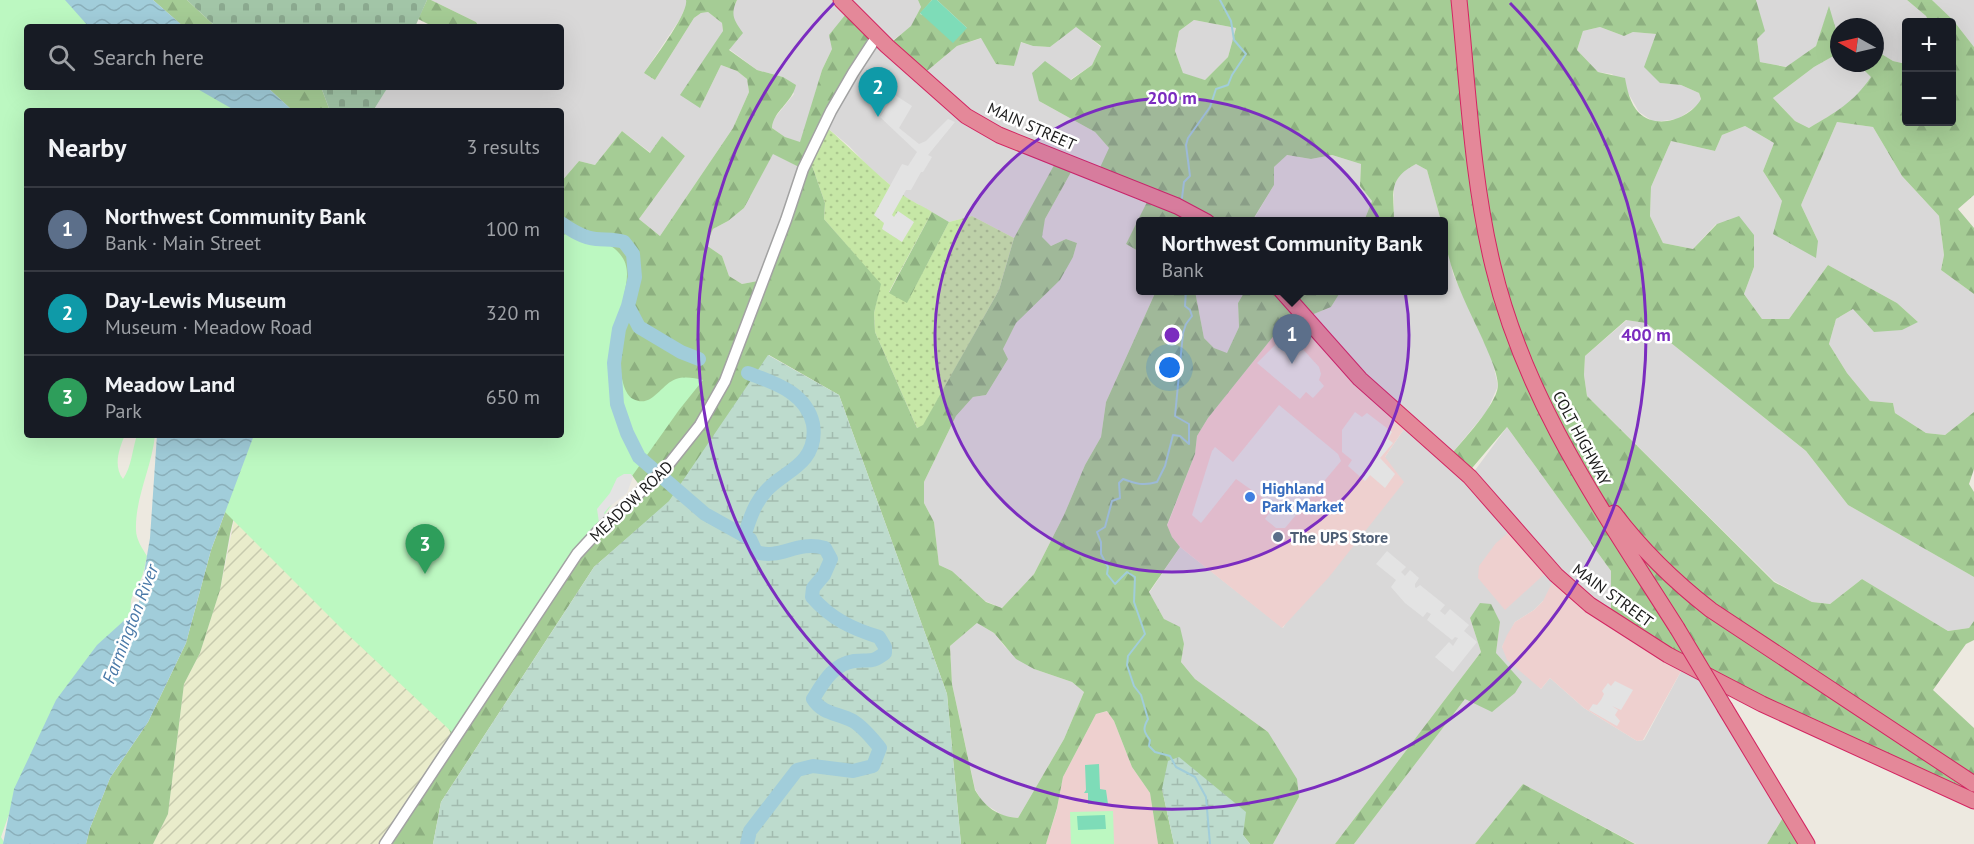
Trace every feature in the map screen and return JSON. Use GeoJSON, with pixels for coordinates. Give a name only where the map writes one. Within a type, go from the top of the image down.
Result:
{"type":"FeatureCollection","features":[{"type":"Feature","properties":{"kind":"highway","name":"MAIN STREET"},"geometry":{"type":"LineString","coordinates":[[841,0],[877,36],[966,116],[999,135],[1177,206],[1198,217]]}},
{"type":"Feature","properties":{"kind":"highway","name":"COLT HIGHWAY"},"geometry":{"type":"LineString","coordinates":[[1459,0],[1476,166],[1487,240],[1509,321],[1540,398],[1573,464],[1677,628],[1807,844]]}},
{"type":"Feature","properties":{"kind":"highway","name":"MAIN STREET"},"geometry":{"type":"LineString","coordinates":[[1285,295],[1360,379],[1470,477],[1556,575],[1590,605],[1661,651],[1752,699],[1974,801]]}},
{"type":"Feature","properties":{"kind":"highway"},"geometry":{"type":"LineString","coordinates":[[1540,398],[1587,474],[1625,527],[1654,560],[1689,592],[1730,624],[1974,784]]}},
{"type":"Feature","properties":{"kind":"street","name":"MEADOW ROAD"},"geometry":{"type":"LineString","coordinates":[[385,844],[577,554],[600,529],[665,470],[700,426],[725,381],[803,169],[831,111],[877,36]]}},
{"type":"Feature","properties":{"kind":"shaded area"},"geometry":{"type":"Polygon","coordinates":[[[431,0],[686,0],[687,4],[680,19],[644,73],[655,80],[694,18],[701,13],[708,12],[722,23],[723,31],[700,108],[721,65],[737,71],[747,79],[749,92],[733,128],[660,236],[639,219],[685,156],[662,136],[651,153],[622,131],[595,165],[579,161],[564,178],[564,108],[375,108],[386,90],[564,90],[564,24],[477,24],[431,0]]]}},
{"type":"Feature","properties":{"kind":"shaded area"},"geometry":{"type":"Polygon","coordinates":[[[737,0],[918,0],[921,7],[911,27],[893,40],[921,76],[957,46],[982,38],[996,64],[1014,66],[1020,42],[1033,46],[1050,47],[1076,26],[1101,47],[1092,65],[1039,101],[1095,132],[1151,196],[1140,217],[1136,217],[1136,225],[1126,244],[1136,250],[1136,295],[1154,295],[1106,402],[1101,437],[1085,465],[1064,515],[1034,574],[1002,608],[985,601],[952,571],[939,565],[934,522],[924,503],[924,482],[956,416],[973,397],[986,395],[1008,359],[1003,349],[1016,323],[1073,257],[1077,243],[1066,239],[1051,246],[1041,237],[1045,219],[1075,165],[1058,159],[1014,238],[972,216],[949,222],[905,197],[824,125],[832,49],[822,70],[801,143],[785,137],[772,128],[773,120],[794,94],[783,77],[757,70],[729,49],[742,33],[732,19],[737,0]]]}},
{"type":"Feature","properties":{"kind":"shaded area"},"geometry":{"type":"Polygon","coordinates":[[[1756,0],[1907,0],[1927,18],[1902,18],[1902,63],[1884,56],[1884,18],[1831,18],[1829,8],[1816,46],[1787,67],[1760,62],[1757,39],[1764,31],[1756,0]]]}},
{"type":"Feature","properties":{"kind":"shaded area"},"geometry":{"type":"Polygon","coordinates":[[[1932,0],[1974,0],[1974,47],[1956,24],[1956,18],[1951,18],[1932,0]]]}},
{"type":"Feature","properties":{"kind":"shaded area"},"geometry":{"type":"Polygon","coordinates":[[[1194,20],[1236,28],[1228,57],[1205,80],[1183,74],[1175,51],[1179,31],[1194,20]]]}},
{"type":"Feature","properties":{"kind":"shaded area"},"geometry":{"type":"Polygon","coordinates":[[[1600,27],[1624,36],[1633,32],[1656,34],[1660,83],[1681,85],[1699,93],[1701,99],[1698,105],[1678,119],[1654,122],[1639,112],[1627,91],[1612,74],[1598,72],[1577,50],[1583,31],[1600,27]]]}},
{"type":"Feature","properties":{"kind":"shaded area"},"geometry":{"type":"Polygon","coordinates":[[[1830,58],[1830,72],[1867,72],[1872,77],[1859,95],[1809,128],[1795,121],[1773,98],[1830,58]]]}},
{"type":"Feature","properties":{"kind":"shaded area"},"geometry":{"type":"Polygon","coordinates":[[[895,95],[912,106],[899,128],[919,144],[926,141],[948,119],[955,122],[928,155],[932,157],[911,190],[906,190],[892,215],[894,217],[898,211],[914,222],[902,242],[882,229],[884,223],[874,215],[902,164],[908,166],[917,152],[880,117],[895,95]]]}},
{"type":"Feature","properties":{"kind":"shaded area"},"geometry":{"type":"Polygon","coordinates":[[[1837,122],[1873,127],[1902,176],[1939,216],[1944,255],[1941,270],[1974,294],[1974,412],[1945,435],[1926,433],[1895,413],[1893,403],[1870,401],[1847,373],[1829,344],[1836,319],[1853,309],[1918,322],[1897,303],[1828,265],[1789,319],[1762,319],[1744,294],[1754,267],[1716,224],[1693,249],[1663,243],[1650,216],[1651,187],[1671,141],[1715,151],[1722,135],[1745,126],[1774,143],[1763,171],[1782,201],[1818,241],[1801,205],[1837,122]]]}},
{"type":"Feature","properties":{"kind":"shaded area"},"geometry":{"type":"Polygon","coordinates":[[[773,153],[803,169],[763,280],[742,284],[729,276],[722,256],[706,245],[713,229],[744,208],[773,153]]]}},
{"type":"Feature","properties":{"kind":"shaded area"},"geometry":{"type":"Polygon","coordinates":[[[1286,155],[1311,159],[1332,155],[1361,164],[1360,186],[1372,201],[1366,217],[1255,217],[1274,185],[1274,167],[1286,155]]]}},
{"type":"Feature","properties":{"kind":"shaded area"},"geometry":{"type":"Polygon","coordinates":[[[1416,164],[1427,170],[1440,217],[1394,217],[1394,185],[1401,172],[1416,164]]]}},
{"type":"Feature","properties":{"kind":"shaded area"},"geometry":{"type":"Polygon","coordinates":[[[1448,250],[1453,274],[1492,359],[1498,386],[1487,411],[1449,457],[1304,318],[1331,307],[1338,295],[1448,295],[1448,250]]]}},
{"type":"Feature","properties":{"kind":"shaded area"},"geometry":{"type":"Polygon","coordinates":[[[1196,295],[1243,295],[1238,303],[1239,327],[1227,354],[1214,348],[1204,338],[1196,295]]]}},
{"type":"Feature","properties":{"kind":"shaded area"},"geometry":{"type":"Polygon","coordinates":[[[1292,313],[1406,426],[1385,457],[1404,482],[1329,577],[1282,628],[1180,547],[1167,526],[1195,454],[1197,436],[1208,418],[1292,313]]]}},
{"type":"Feature","properties":{"kind":"shaded area"},"geometry":{"type":"Polygon","coordinates":[[[1627,320],[1646,323],[1806,451],[1848,505],[1974,577],[1974,621],[1969,628],[1948,631],[1862,579],[1830,604],[1812,602],[1774,581],[1587,396],[1584,375],[1585,356],[1627,320]]]}},
{"type":"Feature","properties":{"kind":"shaded area"},"geometry":{"type":"Polygon","coordinates":[[[1281,339],[1286,343],[1293,342],[1299,345],[1319,367],[1321,374],[1319,380],[1324,386],[1313,398],[1306,392],[1300,399],[1257,363],[1281,339]]]}},
{"type":"Feature","properties":{"kind":"shaded area"},"geometry":{"type":"Polygon","coordinates":[[[1279,405],[1338,454],[1341,461],[1285,528],[1276,528],[1265,519],[1274,506],[1236,479],[1201,523],[1192,515],[1212,451],[1215,447],[1233,462],[1279,405]]]}},
{"type":"Feature","properties":{"kind":"shaded area"},"geometry":{"type":"Polygon","coordinates":[[[1355,412],[1362,417],[1367,413],[1392,432],[1388,439],[1393,443],[1380,458],[1395,474],[1385,488],[1370,475],[1365,481],[1348,466],[1352,460],[1342,452],[1342,430],[1355,412]]]}},
{"type":"Feature","properties":{"kind":"shaded area"},"geometry":{"type":"Polygon","coordinates":[[[1406,426],[1470,477],[1507,427],[1611,571],[1611,620],[1543,601],[1534,610],[1515,622],[1502,647],[1541,689],[1550,678],[1584,708],[1637,741],[1644,740],[1685,664],[1732,689],[1725,708],[1787,811],[1767,844],[1636,844],[1523,784],[1475,844],[1354,844],[1465,699],[1496,653],[1500,622],[1470,618],[1481,652],[1335,844],[1273,844],[1299,797],[1268,732],[1195,679],[1181,662],[1184,644],[1164,619],[1149,593],[1180,547],[1283,628],[1385,457],[1406,426]]]}},
{"type":"Feature","properties":{"kind":"shaded area"},"geometry":{"type":"Polygon","coordinates":[[[624,474],[631,474],[633,477],[627,493],[604,513],[608,518],[600,529],[597,509],[610,493],[617,478],[624,474]]]}},
{"type":"Feature","properties":{"kind":"shaded area"},"geometry":{"type":"Polygon","coordinates":[[[1515,527],[1550,569],[1505,610],[1478,578],[1479,566],[1496,543],[1515,527]]]}},
{"type":"Feature","properties":{"kind":"shaded area"},"geometry":{"type":"Polygon","coordinates":[[[1387,551],[1406,567],[1401,572],[1405,576],[1410,570],[1419,578],[1415,584],[1416,588],[1420,585],[1445,605],[1440,611],[1445,615],[1450,609],[1469,625],[1464,631],[1477,642],[1453,672],[1435,657],[1449,642],[1453,646],[1458,638],[1455,637],[1452,640],[1427,620],[1431,614],[1427,612],[1423,617],[1405,603],[1391,587],[1396,580],[1376,564],[1387,551]]]}},
{"type":"Feature","properties":{"kind":"shaded area"},"geometry":{"type":"Polygon","coordinates":[[[1556,575],[1685,664],[1643,740],[1637,741],[1584,708],[1550,678],[1541,689],[1507,660],[1502,647],[1507,635],[1515,622],[1534,610],[1543,601],[1556,575]]]}},
{"type":"Feature","properties":{"kind":"shaded area"},"geometry":{"type":"Polygon","coordinates":[[[977,623],[994,633],[1005,647],[1034,669],[1072,682],[1084,692],[1064,739],[1018,818],[1004,816],[983,803],[975,789],[952,684],[950,646],[977,623]]]}},
{"type":"Feature","properties":{"kind":"shaded area"},"geometry":{"type":"Polygon","coordinates":[[[1615,681],[1633,690],[1621,710],[1612,706],[1618,710],[1615,715],[1620,721],[1617,726],[1589,710],[1593,704],[1597,705],[1601,700],[1604,694],[1602,691],[1608,683],[1611,686],[1615,681]]]}},
{"type":"Feature","properties":{"kind":"shaded area"},"geometry":{"type":"Polygon","coordinates":[[[1108,711],[1132,767],[1150,793],[1158,844],[1046,844],[1057,809],[1063,777],[1096,714],[1108,711]]]}},
{"type":"Feature","properties":{"kind":"green space"},"geometry":{"type":"Polygon","coordinates":[[[0,0],[80,0],[107,24],[24,24],[24,90],[216,90],[242,108],[24,108],[24,438],[124,438],[118,463],[123,479],[136,438],[154,438],[136,518],[137,537],[147,556],[132,599],[132,620],[23,774],[1,837],[5,844],[0,844],[0,0]]]}},
{"type":"Feature","properties":{"kind":"green space"},"geometry":{"type":"Polygon","coordinates":[[[153,0],[187,0],[213,24],[181,24],[153,0]]]}},
{"type":"Feature","properties":{"kind":"green space"},"geometry":{"type":"Polygon","coordinates":[[[187,0],[427,0],[416,24],[213,24],[187,0]]]}},
{"type":"Feature","properties":{"kind":"green space"},"geometry":{"type":"Polygon","coordinates":[[[427,0],[431,0],[477,24],[428,24],[418,19],[427,0]]]}},
{"type":"Feature","properties":{"kind":"green space"},"geometry":{"type":"Polygon","coordinates":[[[686,0],[737,0],[734,17],[743,33],[729,50],[757,70],[783,77],[796,85],[791,97],[773,122],[772,128],[785,137],[800,142],[822,70],[832,49],[829,35],[850,9],[877,36],[809,157],[825,203],[824,219],[881,284],[874,313],[875,332],[917,428],[923,425],[999,290],[1014,238],[1058,158],[1075,165],[1045,219],[1042,237],[1051,246],[1066,239],[1077,243],[1073,257],[1060,280],[1016,323],[1003,349],[1008,359],[986,395],[973,397],[956,416],[924,482],[924,503],[934,522],[939,565],[952,571],[986,602],[1002,608],[1034,574],[1064,515],[1085,465],[1101,437],[1106,402],[1154,295],[1196,295],[1204,338],[1214,348],[1227,353],[1239,327],[1238,303],[1243,295],[1338,295],[1331,307],[1304,318],[1292,313],[1208,418],[1197,436],[1195,454],[1167,525],[1172,537],[1180,547],[1149,592],[1164,619],[1180,627],[1184,644],[1181,662],[1195,679],[1268,732],[1297,779],[1299,797],[1273,844],[1250,844],[1243,835],[1162,789],[1174,844],[1158,844],[1150,793],[1132,767],[1114,721],[1107,711],[1096,714],[1063,777],[1057,808],[1046,844],[961,844],[947,694],[839,395],[769,355],[669,502],[594,567],[441,802],[433,844],[385,844],[453,739],[445,720],[560,438],[564,438],[564,178],[579,161],[595,165],[622,131],[650,153],[662,136],[685,156],[639,219],[660,236],[733,128],[749,92],[747,79],[737,71],[721,65],[700,108],[680,95],[723,31],[722,23],[708,12],[701,13],[694,18],[655,80],[644,73],[682,15],[686,0]],[[773,154],[744,208],[713,229],[706,245],[722,256],[729,276],[742,284],[763,280],[803,169],[773,154]],[[631,474],[617,478],[600,528],[643,490],[631,474]],[[977,623],[950,646],[952,684],[975,790],[992,810],[1018,818],[1064,739],[1084,692],[1072,682],[1034,669],[1016,659],[994,633],[977,623]]]}},
{"type":"Feature","properties":{"kind":"green space"},"geometry":{"type":"Polygon","coordinates":[[[918,0],[932,0],[920,14],[967,28],[937,0],[1756,0],[1765,31],[1757,39],[1760,62],[1786,67],[1816,46],[1829,6],[1833,18],[1830,18],[1830,58],[1773,98],[1795,121],[1809,128],[1843,106],[1858,94],[1871,77],[1866,72],[1884,72],[1884,56],[1902,63],[1902,126],[1956,126],[1956,24],[1974,47],[1974,195],[1958,209],[1974,228],[1974,294],[1941,270],[1944,255],[1939,216],[1902,176],[1873,127],[1837,122],[1801,205],[1818,241],[1816,258],[1773,234],[1782,201],[1763,171],[1774,143],[1745,126],[1722,135],[1715,151],[1671,141],[1651,187],[1650,216],[1663,243],[1693,249],[1717,224],[1739,216],[1754,235],[1754,267],[1744,294],[1762,319],[1789,319],[1828,265],[1897,303],[1918,322],[1902,330],[1874,332],[1853,309],[1836,319],[1829,344],[1847,373],[1870,401],[1893,403],[1895,413],[1926,433],[1945,435],[1974,412],[1974,469],[1969,484],[1974,492],[1974,577],[1848,505],[1806,451],[1646,323],[1626,320],[1585,356],[1584,375],[1587,396],[1774,582],[1812,602],[1830,604],[1862,579],[1948,631],[1969,628],[1974,621],[1974,640],[1966,644],[1933,690],[1974,728],[1974,801],[1802,724],[1611,620],[1611,571],[1507,427],[1467,474],[1449,457],[1485,413],[1498,386],[1492,361],[1452,267],[1448,252],[1448,217],[1440,217],[1427,170],[1416,164],[1400,175],[1394,188],[1394,217],[1366,217],[1372,201],[1360,186],[1361,164],[1332,155],[1311,159],[1287,155],[1274,167],[1274,185],[1254,217],[1140,217],[1150,196],[1097,174],[1109,148],[1095,132],[1039,101],[1032,73],[1045,61],[1071,80],[1092,65],[1101,46],[1076,27],[1050,47],[1033,46],[1021,42],[1014,66],[996,64],[981,38],[957,46],[921,76],[887,46],[911,26],[921,7],[918,0]],[[1194,20],[1179,31],[1175,51],[1183,73],[1205,80],[1228,57],[1236,28],[1194,20]],[[1600,27],[1583,31],[1577,50],[1598,72],[1625,78],[1631,101],[1639,113],[1646,118],[1655,121],[1673,120],[1689,112],[1701,99],[1699,93],[1681,85],[1660,83],[1644,67],[1656,34],[1633,32],[1624,36],[1600,27]]]}},
{"type":"Feature","properties":{"kind":"green space"},"geometry":{"type":"Polygon","coordinates":[[[932,0],[937,0],[967,28],[953,43],[920,13],[932,0]]]}},
{"type":"Feature","properties":{"kind":"green space"},"geometry":{"type":"Polygon","coordinates":[[[1907,0],[1932,0],[1951,18],[1927,18],[1907,0]]]}},
{"type":"Feature","properties":{"kind":"green space"},"geometry":{"type":"Polygon","coordinates":[[[270,90],[322,90],[329,108],[290,108],[270,90]]]}},
{"type":"Feature","properties":{"kind":"green space"},"geometry":{"type":"Polygon","coordinates":[[[322,90],[386,90],[375,108],[329,108],[322,90]]]}},
{"type":"Feature","properties":{"kind":"green space"},"geometry":{"type":"Polygon","coordinates":[[[824,125],[893,187],[932,212],[889,292],[907,302],[949,222],[972,216],[1014,238],[999,290],[923,426],[917,428],[875,332],[874,313],[880,284],[824,219],[825,203],[809,157],[824,125]]]}},
{"type":"Feature","properties":{"kind":"green space"},"geometry":{"type":"Polygon","coordinates":[[[932,212],[949,222],[907,303],[889,293],[932,212]]]}},
{"type":"Feature","properties":{"kind":"green space"},"geometry":{"type":"Polygon","coordinates":[[[1136,224],[1136,250],[1126,244],[1136,224]]]}},
{"type":"Feature","properties":{"kind":"green space"},"geometry":{"type":"Polygon","coordinates":[[[573,231],[610,245],[626,264],[627,276],[620,323],[619,353],[620,369],[627,393],[633,399],[646,401],[676,379],[686,377],[703,380],[679,410],[549,593],[456,736],[343,630],[222,509],[250,438],[564,438],[564,235],[573,231]]]}},
{"type":"Feature","properties":{"kind":"green space"},"geometry":{"type":"Polygon","coordinates":[[[768,355],[839,395],[947,694],[961,844],[433,844],[441,802],[594,567],[669,501],[768,355]]]}},
{"type":"Feature","properties":{"kind":"green space"},"geometry":{"type":"Polygon","coordinates":[[[253,438],[230,534],[220,590],[200,653],[184,684],[168,814],[153,844],[86,844],[110,778],[148,722],[186,643],[211,550],[253,438]]]}},
{"type":"Feature","properties":{"kind":"green space"},"geometry":{"type":"Polygon","coordinates":[[[238,502],[387,538],[453,739],[385,844],[153,844],[168,814],[184,684],[200,653],[220,590],[238,502]]]}},
{"type":"Feature","properties":{"kind":"green space"},"geometry":{"type":"Polygon","coordinates":[[[1480,603],[1491,604],[1500,622],[1496,653],[1522,682],[1515,693],[1492,712],[1465,699],[1354,844],[1335,844],[1481,652],[1470,618],[1480,603]]]}},
{"type":"Feature","properties":{"kind":"green space"},"geometry":{"type":"Polygon","coordinates":[[[1179,757],[1246,812],[1243,835],[1250,844],[1174,844],[1162,789],[1168,761],[1179,757]]]}},
{"type":"Feature","properties":{"kind":"green space"},"geometry":{"type":"Polygon","coordinates":[[[1099,764],[1100,789],[1106,790],[1108,804],[1088,804],[1088,793],[1084,793],[1086,790],[1085,765],[1099,764]]]}},
{"type":"Feature","properties":{"kind":"green space"},"geometry":{"type":"Polygon","coordinates":[[[1523,784],[1635,844],[1475,844],[1523,784]]]}},
{"type":"Feature","properties":{"kind":"green space"},"geometry":{"type":"Polygon","coordinates":[[[1113,811],[1114,844],[1071,844],[1070,812],[1113,811]]]}},
{"type":"Feature","properties":{"kind":"green space"},"geometry":{"type":"Polygon","coordinates":[[[1787,811],[1807,844],[1767,844],[1787,811]]]}},
{"type":"Feature","properties":{"kind":"green space"},"geometry":{"type":"Polygon","coordinates":[[[1105,815],[1106,829],[1078,830],[1077,816],[1105,815]]]}},
{"type":"Feature","properties":{"kind":"water"},"geometry":{"type":"Polygon","coordinates":[[[65,0],[153,0],[181,24],[86,24],[65,0]]]}},
{"type":"Feature","properties":{"kind":"water"},"geometry":{"type":"Polygon","coordinates":[[[199,90],[270,90],[290,108],[231,108],[199,90]]]}},
{"type":"Feature","properties":{"kind":"water","name":"Farmington River"},"geometry":{"type":"Polygon","coordinates":[[[157,438],[253,438],[211,550],[186,643],[148,722],[110,778],[86,844],[3,844],[14,789],[56,700],[97,645],[138,608],[150,538],[157,438]]]}},
{"type":"Feature","properties":{"kind":"waterway"},"geometry":{"type":"LineString","coordinates":[[1182,198],[1184,182],[1190,176],[1186,145],[1188,138],[1210,107],[1216,89],[1228,85],[1246,54],[1234,40],[1231,21],[1220,0]]}},
{"type":"Feature","properties":{"kind":"waterway"},"geometry":{"type":"LineString","coordinates":[[564,225],[586,237],[624,242],[633,254],[635,277],[628,306],[619,329],[614,363],[617,404],[627,433],[639,457],[705,514],[750,539],[756,552],[773,554],[806,546],[825,548],[831,559],[824,575],[813,588],[812,597],[819,605],[843,622],[879,637],[885,647],[885,653],[876,659],[854,661],[834,670],[813,699],[821,708],[853,721],[871,737],[880,748],[873,766],[853,771],[813,766],[797,770],[750,831],[747,844]]}},
{"type":"Feature","properties":{"kind":"waterway"},"geometry":{"type":"LineString","coordinates":[[1186,295],[1185,306],[1190,310],[1192,316],[1183,333],[1175,416],[1189,424],[1189,444],[1180,436],[1173,435],[1165,466],[1157,482],[1140,484],[1123,479],[1119,483],[1120,498],[1112,501],[1105,527],[1097,532],[1101,542],[1101,554],[1108,567],[1107,574],[1115,584],[1127,572],[1135,577],[1134,602],[1145,634],[1128,656],[1127,665],[1134,686],[1141,695],[1148,719],[1145,730],[1150,740],[1149,746],[1155,752],[1170,756],[1176,767],[1195,777],[1206,797],[1210,844]]}},
{"type":"Feature","properties":{"kind":"waterway"},"geometry":{"type":"LineString","coordinates":[[628,306],[639,327],[681,352],[699,359]]}},
{"type":"Feature","properties":{"kind":"waterway"},"geometry":{"type":"LineString","coordinates":[[744,536],[758,501],[770,486],[805,458],[812,446],[814,433],[809,413],[796,396],[778,385],[748,373]]}},
{"type":"Feature","properties":{"kind":"place","name":"Day-Lewis Museum"},"geometry":{"type":"Point","coordinates":[878,117]}},
{"type":"Feature","properties":{"kind":"place","name":"Northwest Community Bank"},"geometry":{"type":"Point","coordinates":[1292,364]}},
{"type":"Feature","properties":{"kind":"place","name":"Highland Park Market"},"geometry":{"type":"Point","coordinates":[1250,497]}},
{"type":"Feature","properties":{"kind":"place","name":"The UPS Store"},"geometry":{"type":"Point","coordinates":[1278,537]}},
{"type":"Feature","properties":{"kind":"place","name":"Meadow Land"},"geometry":{"type":"Point","coordinates":[425,574]}}]}
